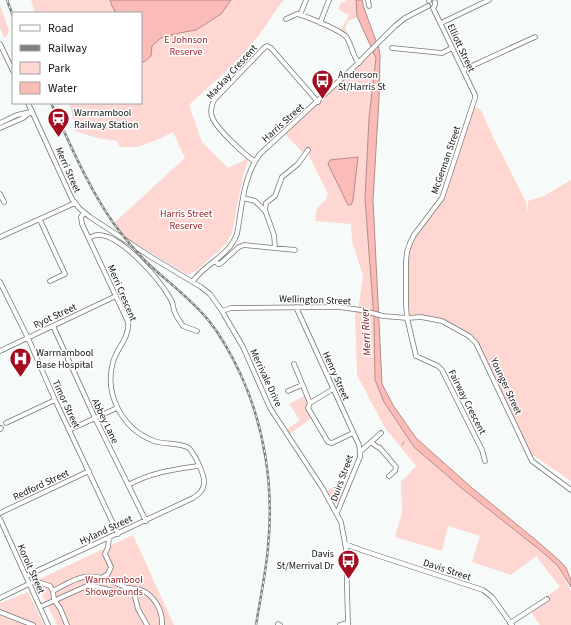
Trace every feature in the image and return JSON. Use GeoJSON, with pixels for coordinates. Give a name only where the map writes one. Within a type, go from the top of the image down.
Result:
{"type":"FeatureCollection","features":[{"type":"Feature","properties":{"kind":"street"},"geometry":{"type":"LineString","coordinates":[[300,15],[306,0]]}},
{"type":"Feature","properties":{"kind":"street"},"geometry":{"type":"LineString","coordinates":[[320,23],[329,1],[323,0]]}},
{"type":"Feature","properties":{"kind":"street"},"geometry":{"type":"LineString","coordinates":[[368,0],[369,6]]}},
{"type":"Feature","properties":{"kind":"street"},"geometry":{"type":"LineString","coordinates":[[429,0],[437,1],[435,6],[430,7],[428,4],[429,0]]}},
{"type":"Feature","properties":{"kind":"street"},"geometry":{"type":"LineString","coordinates":[[441,23],[489,0]]}},
{"type":"Feature","properties":{"kind":"street","name":"Elliott Street"},"geometry":{"type":"LineString","coordinates":[[430,7],[441,23],[475,95]]}},
{"type":"Feature","properties":{"kind":"street","name":"Harris Street"},"geometry":{"type":"LineString","coordinates":[[193,282],[229,248],[235,238],[248,176],[254,161],[405,18],[430,7]]}},
{"type":"Feature","properties":{"kind":"street"},"geometry":{"type":"LineString","coordinates":[[286,19],[297,14],[341,32],[345,36],[353,56],[359,63]]}},
{"type":"Feature","properties":{"kind":"street"},"geometry":{"type":"LineString","coordinates":[[463,70],[534,37]]}},
{"type":"Feature","properties":{"kind":"street"},"geometry":{"type":"LineString","coordinates":[[0,44],[12,69]]}},
{"type":"Feature","properties":{"kind":"street","name":"Mackay Crescent"},"geometry":{"type":"LineString","coordinates":[[254,161],[244,153],[214,121],[211,114],[211,107],[214,100],[265,47],[267,46],[271,48],[318,102]]}},
{"type":"Feature","properties":{"kind":"street"},"geometry":{"type":"LineString","coordinates":[[392,48],[442,53],[452,48]]}},
{"type":"Feature","properties":{"kind":"street","name":"McGennan Street"},"geometry":{"type":"LineString","coordinates":[[407,318],[406,261],[410,243],[414,235],[442,198],[475,95]]}},
{"type":"Feature","properties":{"kind":"street","name":"Merri Street"},"geometry":{"type":"LineString","coordinates":[[28,104],[75,203],[90,217]]}},
{"type":"Feature","properties":{"kind":"street"},"geometry":{"type":"LineString","coordinates":[[0,123],[17,115],[32,112]]}},
{"type":"Feature","properties":{"kind":"street"},"geometry":{"type":"LineString","coordinates":[[0,128],[23,118],[32,112]]}},
{"type":"Feature","properties":{"kind":"street"},"geometry":{"type":"LineString","coordinates":[[275,248],[274,236],[265,206],[275,196],[282,177],[298,164],[308,150]]}},
{"type":"Feature","properties":{"kind":"street"},"geometry":{"type":"LineString","coordinates":[[0,194],[4,202]]}},
{"type":"Feature","properties":{"kind":"street"},"geometry":{"type":"LineString","coordinates":[[243,198],[262,203],[268,202]]}},
{"type":"Feature","properties":{"kind":"street"},"geometry":{"type":"LineString","coordinates":[[253,200],[262,206],[266,212]]}},
{"type":"Feature","properties":{"kind":"street"},"geometry":{"type":"LineString","coordinates":[[0,237],[75,203]]}},
{"type":"Feature","properties":{"kind":"street","name":"Merri Crescent"},"geometry":{"type":"LineString","coordinates":[[84,213],[81,219],[85,230],[128,325],[127,334],[117,352],[112,368],[112,390],[117,408],[130,426],[143,436],[160,443],[177,444],[189,448],[198,466],[204,484],[202,489],[193,498]]}},
{"type":"Feature","properties":{"kind":"street"},"geometry":{"type":"LineString","coordinates":[[85,230],[85,225],[90,217]]}},
{"type":"Feature","properties":{"kind":"street","name":"Merrivale Drive"},"geometry":{"type":"LineString","coordinates":[[90,217],[210,294],[222,311],[243,347],[270,408],[308,463],[337,514],[343,529],[346,544],[348,624]]}},
{"type":"Feature","properties":{"kind":"street"},"geometry":{"type":"LineString","coordinates":[[40,220],[65,274],[50,281]]}},
{"type":"Feature","properties":{"kind":"street"},"geometry":{"type":"LineString","coordinates":[[89,238],[97,235],[105,236],[124,246],[133,253],[164,288],[170,298],[174,311],[183,326],[197,331]]}},
{"type":"Feature","properties":{"kind":"street"},"geometry":{"type":"LineString","coordinates":[[215,261],[220,264],[242,246],[295,250]]}},
{"type":"Feature","properties":{"kind":"street","name":"Timor Street"},"geometry":{"type":"LineString","coordinates":[[0,282],[28,338],[55,400],[118,534]]}},
{"type":"Feature","properties":{"kind":"street","name":"Ryot Street"},"geometry":{"type":"LineString","coordinates":[[0,350],[116,296]]}},
{"type":"Feature","properties":{"kind":"street","name":"Henry Street"},"geometry":{"type":"LineString","coordinates":[[296,307],[359,445],[360,452]]}},
{"type":"Feature","properties":{"kind":"street","name":"Wellington Street"},"geometry":{"type":"LineString","coordinates":[[222,311],[231,308],[339,307],[383,316],[407,318]]}},
{"type":"Feature","properties":{"kind":"street","name":"Younger Street"},"geometry":{"type":"LineString","coordinates":[[407,318],[421,317],[442,321],[469,336],[476,343],[532,461],[571,490]]}},
{"type":"Feature","properties":{"kind":"street","name":"Fairway Crescent"},"geometry":{"type":"LineString","coordinates":[[407,318],[416,356],[438,366],[442,370],[482,450],[485,461]]}},
{"type":"Feature","properties":{"kind":"street","name":"Abbey Lane"},"geometry":{"type":"LineString","coordinates":[[53,326],[95,418],[146,521]]}},
{"type":"Feature","properties":{"kind":"street"},"geometry":{"type":"LineString","coordinates":[[294,364],[310,403],[308,408],[328,442],[332,443],[353,433]]}},
{"type":"Feature","properties":{"kind":"street"},"geometry":{"type":"LineString","coordinates":[[288,392],[302,385]]}},
{"type":"Feature","properties":{"kind":"street"},"geometry":{"type":"LineString","coordinates":[[310,403],[333,389]]}},
{"type":"Feature","properties":{"kind":"street"},"geometry":{"type":"LineString","coordinates":[[6,423],[55,400]]}},
{"type":"Feature","properties":{"kind":"street"},"geometry":{"type":"LineString","coordinates":[[70,430],[117,408]]}},
{"type":"Feature","properties":{"kind":"street","name":"Duirs Street"},"geometry":{"type":"LineString","coordinates":[[337,514],[360,458],[360,452],[381,433]]}},
{"type":"Feature","properties":{"kind":"street"},"geometry":{"type":"LineString","coordinates":[[371,442],[380,448],[396,467],[389,476]]}},
{"type":"Feature","properties":{"kind":"street"},"geometry":{"type":"LineString","coordinates":[[128,485],[143,477],[160,472],[198,466]]}},
{"type":"Feature","properties":{"kind":"street","name":"Redford Street"},"geometry":{"type":"LineString","coordinates":[[0,513],[89,471]]}},
{"type":"Feature","properties":{"kind":"street","name":"Hyland Street"},"geometry":{"type":"LineString","coordinates":[[26,576],[193,498]]}},
{"type":"Feature","properties":{"kind":"street","name":"Koroit Street"},"geometry":{"type":"LineString","coordinates":[[0,519],[48,625]]}},
{"type":"Feature","properties":{"kind":"street"},"geometry":{"type":"LineString","coordinates":[[40,607],[89,585],[108,574],[111,566],[105,554],[108,547],[109,538]]}},
{"type":"Feature","properties":{"kind":"street","name":"Davis Street"},"geometry":{"type":"LineString","coordinates":[[346,544],[483,590],[492,598],[511,624]]}},
{"type":"Feature","properties":{"kind":"street","name":"Davis Street"},"geometry":{"type":"LineString","coordinates":[[346,549],[350,548],[364,551]]}},
{"type":"Feature","properties":{"kind":"street"},"geometry":{"type":"LineString","coordinates":[[53,591],[82,577],[103,578],[133,589],[141,590],[150,596],[160,609],[162,625]]}},
{"type":"Feature","properties":{"kind":"street"},"geometry":{"type":"LineString","coordinates":[[0,598],[30,585],[35,581],[50,586],[53,591],[54,600],[60,608],[67,625]]}},
{"type":"Feature","properties":{"kind":"street"},"geometry":{"type":"LineString","coordinates":[[89,585],[118,592]]}},
{"type":"Feature","properties":{"kind":"street"},"geometry":{"type":"LineString","coordinates":[[133,589],[138,609],[147,625]]}},
{"type":"Feature","properties":{"kind":"street"},"geometry":{"type":"LineString","coordinates":[[511,624],[547,599]]}},
{"type":"Feature","properties":{"kind":"street"},"geometry":{"type":"LineString","coordinates":[[0,612],[33,625]]}},
{"type":"Feature","properties":{"kind":"street"},"geometry":{"type":"LineString","coordinates":[[340,625],[348,624]]}},
{"type":"Feature","properties":{"kind":"green space","name":"E Johnson Reserve"},"geometry":{"type":"Polygon","coordinates":[[[31,0],[284,0],[262,31],[243,54],[226,72],[189,105],[202,142],[228,168],[247,158],[248,161],[243,176],[232,233],[226,244],[196,271],[186,274],[126,238],[114,223],[185,158],[173,132],[157,140],[137,147],[120,147],[117,141],[97,138],[75,131],[69,104],[142,104],[142,12],[35,12],[31,0]]]}},
{"type":"Feature","properties":{"kind":"green space"},"geometry":{"type":"Polygon","coordinates":[[[346,0],[356,0],[358,17],[348,21],[345,28],[359,62],[372,48],[376,58],[369,118],[365,199],[374,319],[375,380],[384,402],[414,447],[464,490],[519,532],[558,566],[571,591],[571,625],[540,625],[529,609],[560,587],[536,556],[511,575],[472,562],[480,536],[448,526],[442,551],[395,537],[402,513],[401,482],[416,466],[385,428],[357,375],[355,313],[356,310],[358,310],[363,276],[352,241],[351,224],[315,221],[317,208],[326,199],[328,194],[308,154],[305,155],[284,133],[360,65],[355,58],[344,31],[341,30],[349,15],[338,9],[342,1],[344,3],[346,0]]]}},
{"type":"Feature","properties":{"kind":"green space"},"geometry":{"type":"Polygon","coordinates":[[[0,5],[9,30],[7,36],[4,38],[0,28],[0,5]]]}},
{"type":"Feature","properties":{"kind":"green space"},"geometry":{"type":"Polygon","coordinates":[[[473,106],[481,110],[526,202],[528,213],[528,201],[544,196],[571,180],[571,481],[527,451],[480,351],[469,336],[442,321],[421,317],[407,318],[407,275],[410,243],[438,204],[473,106]]]}},
{"type":"Feature","properties":{"kind":"green space"},"geometry":{"type":"Polygon","coordinates":[[[306,395],[310,403],[308,408],[313,417],[288,435],[285,431],[300,420],[289,404],[306,395]]]}},
{"type":"Feature","properties":{"kind":"green space"},"geometry":{"type":"Polygon","coordinates":[[[346,483],[339,503],[335,503],[327,491],[346,483]]]}},
{"type":"Feature","properties":{"kind":"green space","name":"Warrnambool Showgrounds"},"geometry":{"type":"Polygon","coordinates":[[[133,535],[174,625],[57,625],[35,581],[133,535]]]}},
{"type":"Feature","properties":{"kind":"green space"},"geometry":{"type":"Polygon","coordinates":[[[28,592],[44,625],[0,625],[0,603],[28,592]]]}},
{"type":"Feature","properties":{"kind":"water"},"geometry":{"type":"Polygon","coordinates":[[[110,0],[231,0],[221,14],[196,30],[161,38],[152,46],[151,56],[144,62],[142,62],[142,12],[115,12],[110,0]]]}},
{"type":"Feature","properties":{"kind":"water"},"geometry":{"type":"Polygon","coordinates":[[[356,0],[362,0],[380,55],[373,200],[382,384],[393,405],[416,438],[471,487],[561,562],[566,568],[571,580],[571,587],[558,566],[464,490],[414,447],[384,402],[375,380],[374,319],[365,199],[369,118],[376,58],[357,16],[356,0]]]}},
{"type":"Feature","properties":{"kind":"water"},"geometry":{"type":"Polygon","coordinates":[[[358,157],[353,200],[351,205],[348,205],[328,164],[330,160],[358,157]]]}},
{"type":"Feature","properties":{"kind":"railway"},"geometry":{"type":"LineString","coordinates":[[7,0],[12,13]]}},
{"type":"Feature","properties":{"kind":"railway"},"geometry":{"type":"LineString","coordinates":[[51,104],[72,150],[96,195],[114,224],[143,259],[190,300],[209,321],[230,352],[249,394],[256,415],[266,458],[270,503],[270,525],[267,557],[256,625]]}},
{"type":"Feature","properties":{"kind":"place","name":"Anderson St/Harris St"},"geometry":{"type":"Point","coordinates":[323,100]}},
{"type":"Feature","properties":{"kind":"place","name":"Warrnambool Railway Station"},"geometry":{"type":"Point","coordinates":[59,138]}},
{"type":"Feature","properties":{"kind":"place","name":"Warrnambool Base Hospital"},"geometry":{"type":"Point","coordinates":[20,378]}},
{"type":"Feature","properties":{"kind":"place","name":"Davis St/Merrival Dr"},"geometry":{"type":"Point","coordinates":[349,580]}},
{"type":"Feature","properties":{"kind":"park label","name":"Harris Street Reserve"},"geometry":{"type":"Point","coordinates":[186,220]}},
{"type":"Feature","properties":{"kind":"water label","name":"Merri River"},"geometry":{"type":"Point","coordinates":[366,332]}}]}
